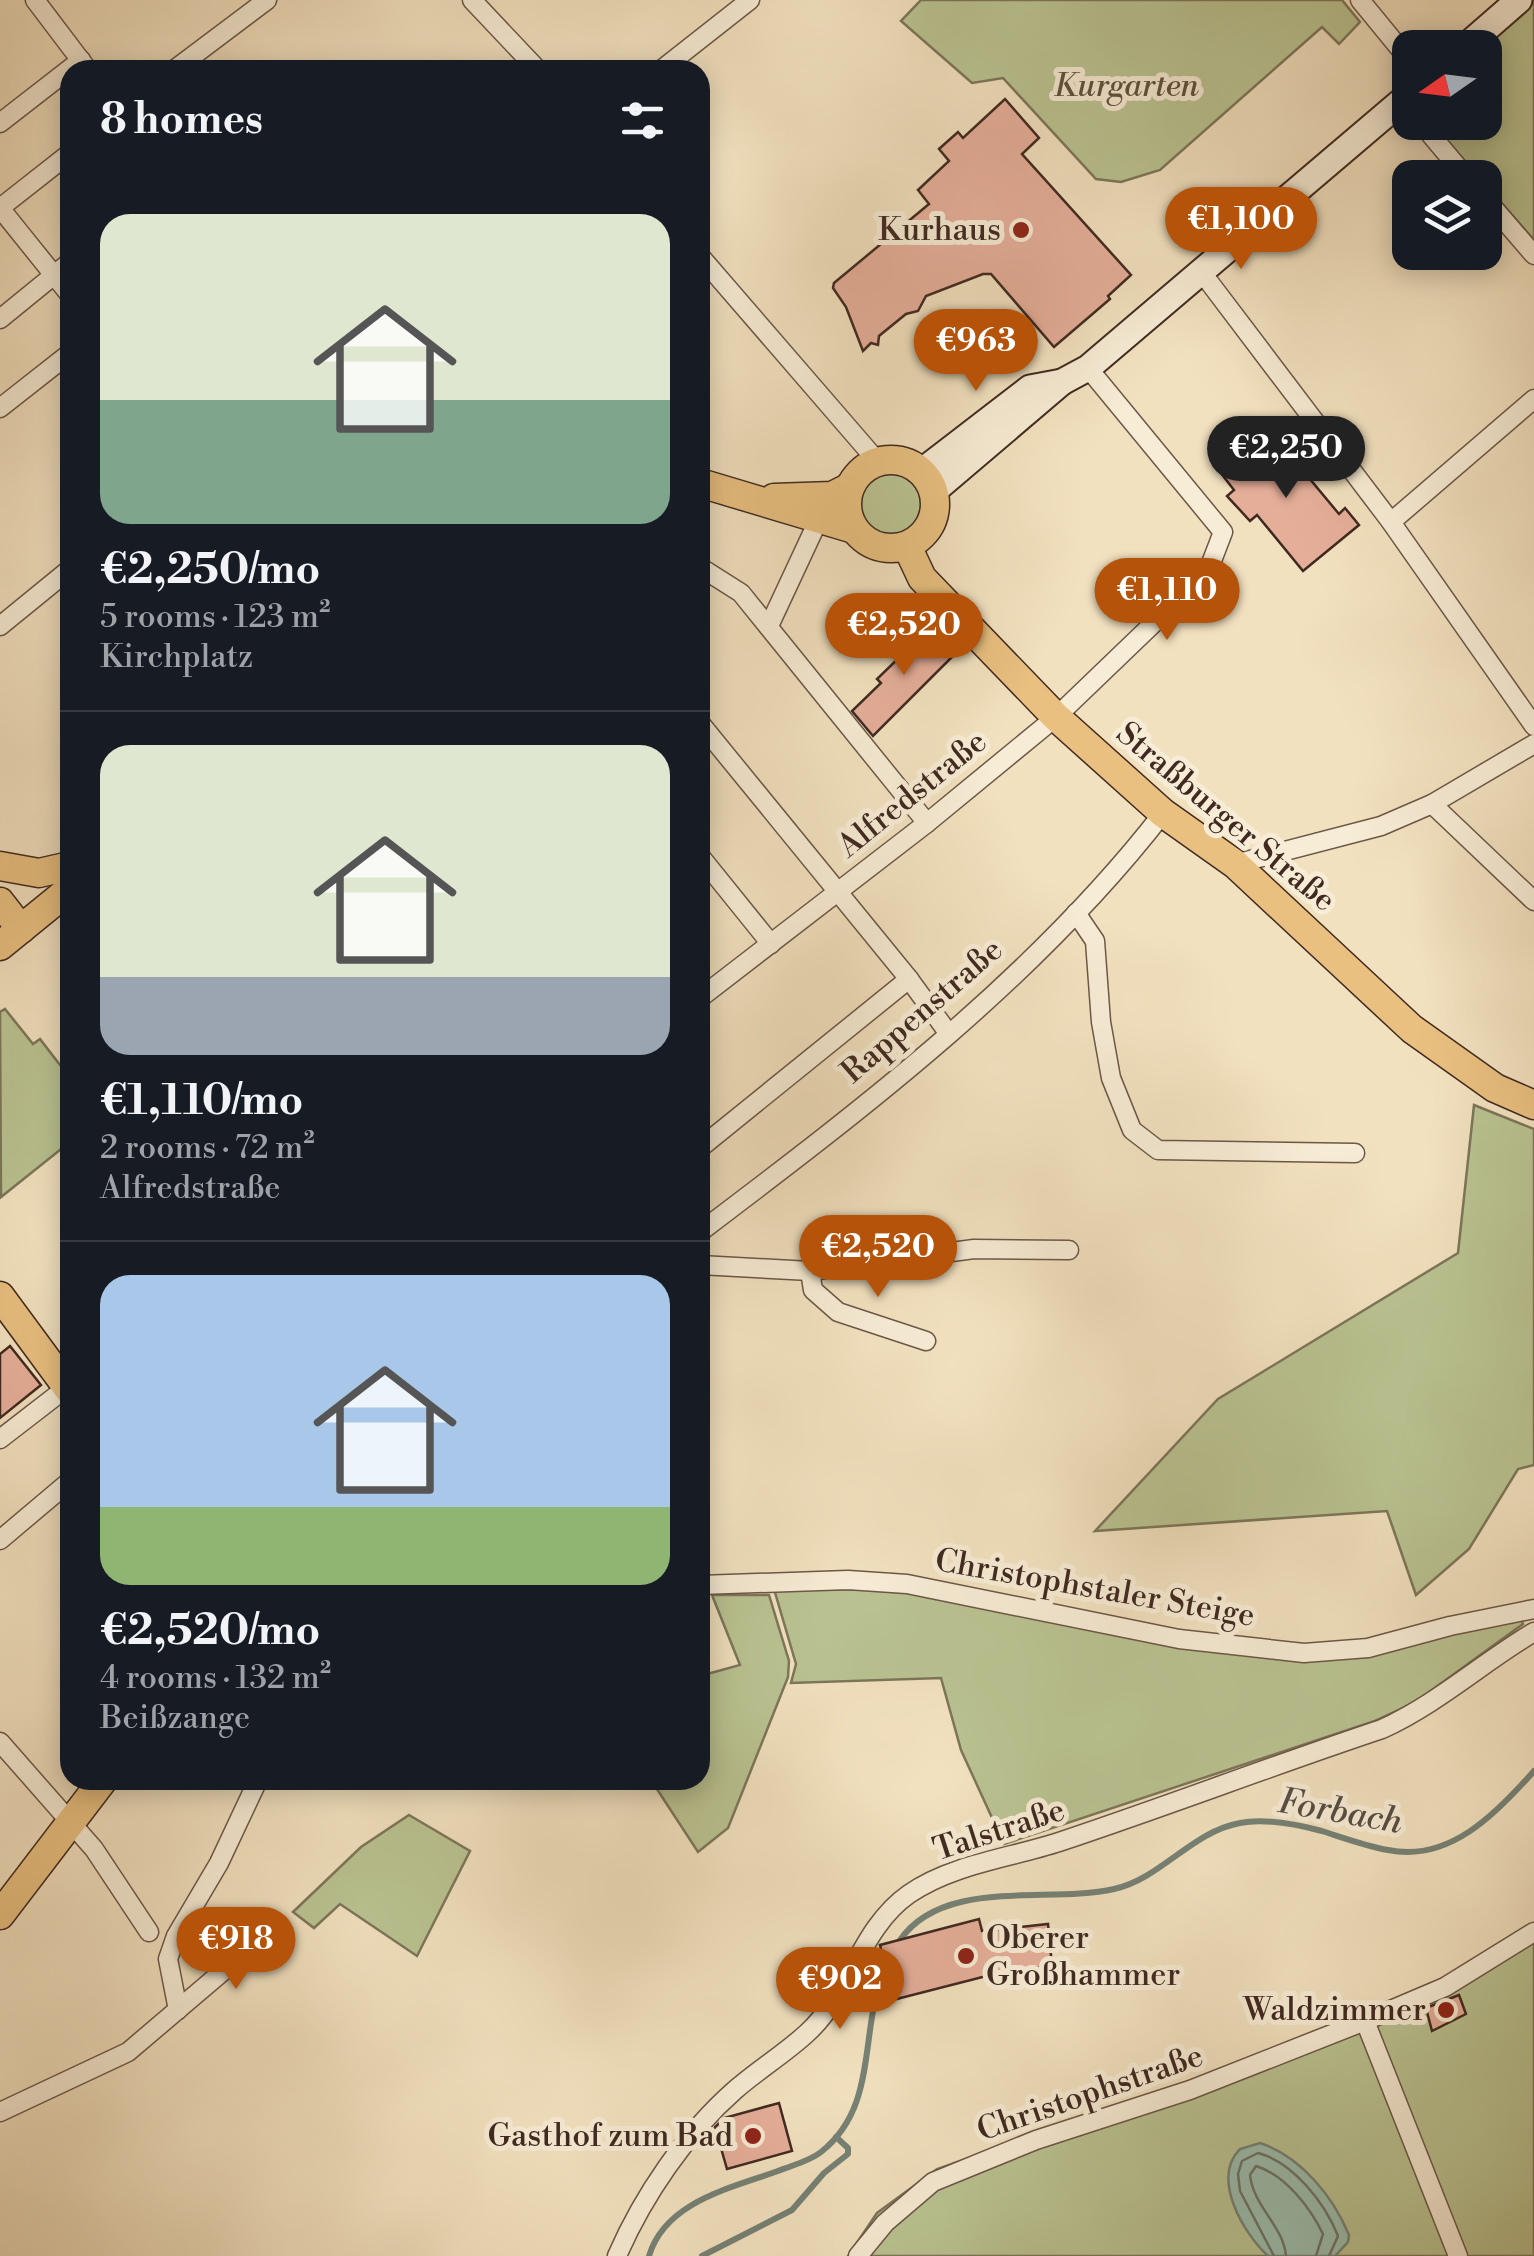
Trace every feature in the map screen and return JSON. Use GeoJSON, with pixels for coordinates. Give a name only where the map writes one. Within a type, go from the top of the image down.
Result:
{"type":"FeatureCollection","features":[{"type":"Feature","properties":{"kind":"main road"},"geometry":{"type":"LineString","coordinates":[[1485,30],[1520,0]]}},
{"type":"Feature","properties":{"kind":"main road"},"geometry":{"type":"LineString","coordinates":[[928,481],[1062,382],[1088,368],[1200,270],[1392,114]]}},
{"type":"Feature","properties":{"kind":"main road"},"geometry":{"type":"LineString","coordinates":[[710,486],[854,529],[877,547],[907,546],[932,524],[928,481],[901,461],[866,467],[850,487],[832,496],[754,498]]}},
{"type":"Feature","properties":{"kind":"main road"},"geometry":{"type":"LineString","coordinates":[[850,487],[848,515],[854,529]]}},
{"type":"Feature","properties":{"kind":"main road","name":"Straßburger Straße"},"geometry":{"type":"LineString","coordinates":[[907,546],[922,578],[1056,717],[1163,813],[1235,864],[1412,1028],[1495,1088],[1534,1105]]}},
{"type":"Feature","properties":{"kind":"main road"},"geometry":{"type":"LineString","coordinates":[[0,866],[39,872],[60,868]]}},
{"type":"Feature","properties":{"kind":"main road"},"geometry":{"type":"LineString","coordinates":[[0,902],[10,937],[60,896]]}},
{"type":"Feature","properties":{"kind":"main road"},"geometry":{"type":"LineString","coordinates":[[0,1296],[60,1376]]}},
{"type":"Feature","properties":{"kind":"main road"},"geometry":{"type":"LineString","coordinates":[[0,1915],[96,1790]]}},
{"type":"Feature","properties":{"kind":"street"},"geometry":{"type":"LineString","coordinates":[[35,0],[81,60]]}},
{"type":"Feature","properties":{"kind":"street"},"geometry":{"type":"LineString","coordinates":[[194,60],[267,0]]}},
{"type":"Feature","properties":{"kind":"street"},"geometry":{"type":"LineString","coordinates":[[472,0],[529,60]]}},
{"type":"Feature","properties":{"kind":"street"},"geometry":{"type":"LineString","coordinates":[[674,60],[750,0]]}},
{"type":"Feature","properties":{"kind":"street"},"geometry":{"type":"LineString","coordinates":[[1360,0],[1392,39]]}},
{"type":"Feature","properties":{"kind":"street"},"geometry":{"type":"LineString","coordinates":[[0,123],[60,82]]}},
{"type":"Feature","properties":{"kind":"street"},"geometry":{"type":"LineString","coordinates":[[1435,140],[1452,160]]}},
{"type":"Feature","properties":{"kind":"street"},"geometry":{"type":"LineString","coordinates":[[60,161],[0,208],[60,283]]}},
{"type":"Feature","properties":{"kind":"street"},"geometry":{"type":"LineString","coordinates":[[1502,218],[1534,255]]}},
{"type":"Feature","properties":{"kind":"street"},"geometry":{"type":"LineString","coordinates":[[710,268],[878,462]]}},
{"type":"Feature","properties":{"kind":"street"},"geometry":{"type":"LineString","coordinates":[[0,318],[60,269]]}},
{"type":"Feature","properties":{"kind":"street"},"geometry":{"type":"LineString","coordinates":[[1200,270],[1390,522],[1534,726]]}},
{"type":"Feature","properties":{"kind":"street"},"geometry":{"type":"LineString","coordinates":[[0,408],[60,361]]}},
{"type":"Feature","properties":{"kind":"street","name":"Alfredstraße"},"geometry":{"type":"LineString","coordinates":[[710,983],[771,944],[927,824],[1056,717],[1208,571],[1223,532],[1088,368]]}},
{"type":"Feature","properties":{"kind":"street"},"geometry":{"type":"LineString","coordinates":[[1390,522],[1534,398]]}},
{"type":"Feature","properties":{"kind":"street"},"geometry":{"type":"LineString","coordinates":[[769,626],[818,521]]}},
{"type":"Feature","properties":{"kind":"street"},"geometry":{"type":"LineString","coordinates":[[710,573],[741,592],[927,824]]}},
{"type":"Feature","properties":{"kind":"street"},"geometry":{"type":"LineString","coordinates":[[0,626],[60,578]]}},
{"type":"Feature","properties":{"kind":"street"},"geometry":{"type":"LineString","coordinates":[[710,735],[909,979],[949,1034]]}},
{"type":"Feature","properties":{"kind":"street"},"geometry":{"type":"LineString","coordinates":[[1235,864],[1381,826],[1432,804],[1534,744]]}},
{"type":"Feature","properties":{"kind":"street"},"geometry":{"type":"LineString","coordinates":[[1432,804],[1534,900]]}},
{"type":"Feature","properties":{"kind":"street","name":"Rappenstraße"},"geometry":{"type":"LineString","coordinates":[[710,1224],[949,1034],[1076,913],[1163,813]]}},
{"type":"Feature","properties":{"kind":"street"},"geometry":{"type":"LineString","coordinates":[[710,868],[771,944]]}},
{"type":"Feature","properties":{"kind":"street"},"geometry":{"type":"LineString","coordinates":[[1076,913],[1094,941],[1101,1022],[1111,1078],[1132,1130],[1158,1150],[1355,1153]]}},
{"type":"Feature","properties":{"kind":"street"},"geometry":{"type":"LineString","coordinates":[[710,1140],[909,979]]}},
{"type":"Feature","properties":{"kind":"street"},"geometry":{"type":"LineString","coordinates":[[710,1266],[810,1271],[974,1249],[1070,1250]]}},
{"type":"Feature","properties":{"kind":"street"},"geometry":{"type":"LineString","coordinates":[[810,1271],[813,1290],[838,1312],[926,1341]]}},
{"type":"Feature","properties":{"kind":"street"},"geometry":{"type":"LineString","coordinates":[[0,1439],[60,1395]]}},
{"type":"Feature","properties":{"kind":"street"},"geometry":{"type":"LineString","coordinates":[[0,1540],[60,1490]]}},
{"type":"Feature","properties":{"kind":"street","name":"Christophstaler Steige"},"geometry":{"type":"LineString","coordinates":[[710,1584],[848,1580],[907,1584],[1178,1639],[1304,1653],[1368,1648],[1534,1609]]}},
{"type":"Feature","properties":{"kind":"street","name":"Talstraße"},"geometry":{"type":"LineString","coordinates":[[616,2256],[636,2219],[705,2120],[735,2090],[809,2032],[876,1926],[909,1894],[957,1870],[1056,1843],[1382,1729],[1414,1714],[1496,1654],[1534,1632]]}},
{"type":"Feature","properties":{"kind":"street"},"geometry":{"type":"LineString","coordinates":[[0,1742],[94,1849],[149,1932]]}},
{"type":"Feature","properties":{"kind":"street"},"geometry":{"type":"LineString","coordinates":[[178,2010],[168,1959],[253,1790]]}},
{"type":"Feature","properties":{"kind":"street","name":"Christophstraße"},"geometry":{"type":"LineString","coordinates":[[858,2256],[885,2223],[934,2182],[1036,2140],[1190,2090],[1366,2021],[1445,1987],[1534,1932]]}},
{"type":"Feature","properties":{"kind":"street"},"geometry":{"type":"LineString","coordinates":[[0,2112],[128,2052],[262,1938]]}},
{"type":"Feature","properties":{"kind":"street"},"geometry":{"type":"LineString","coordinates":[[1366,2021],[1458,2256]]}},
{"type":"Feature","properties":{"kind":"green space","name":"Kurgarten"},"geometry":{"type":"Polygon","coordinates":[[[921,0],[1342,0],[1360,22],[1339,44],[1322,27],[1160,170],[1121,182],[1096,179],[1003,78],[972,83],[901,21],[921,0]]]}},
{"type":"Feature","properties":{"kind":"green space"},"geometry":{"type":"Polygon","coordinates":[[[1534,0],[1534,240],[1502,203],[1502,160],[1464,160],[1446,140],[1502,140],[1502,30],[1497,30],[1534,0]]]}},
{"type":"Feature","properties":{"kind":"green space"},"geometry":{"type":"Polygon","coordinates":[[[890,473],[912,482],[921,504],[912,526],[890,535],[868,526],[859,504],[868,482],[890,473]]]}},
{"type":"Feature","properties":{"kind":"green space"},"geometry":{"type":"Polygon","coordinates":[[[5,1009],[33,1044],[40,1039],[60,1065],[60,1150],[1,1197],[0,1012],[5,1009]]]}},
{"type":"Feature","properties":{"kind":"green space"},"geometry":{"type":"Polygon","coordinates":[[[1474,1105],[1534,1129],[1534,1465],[1518,1469],[1469,1549],[1416,1595],[1387,1511],[1095,1531],[1218,1399],[1458,1253],[1474,1105]]]}},
{"type":"Feature","properties":{"kind":"green space"},"geometry":{"type":"Polygon","coordinates":[[[774,1589],[919,1590],[1301,1661],[1520,1615],[1523,1624],[1414,1703],[1375,1721],[1004,1844],[961,1750],[941,1678],[791,1683],[796,1664],[774,1589]]]}},
{"type":"Feature","properties":{"kind":"green space"},"geometry":{"type":"Polygon","coordinates":[[[712,1595],[769,1595],[789,1661],[788,1677],[728,1828],[698,1852],[658,1790],[710,1790],[710,1673],[740,1665],[712,1595]]]}},
{"type":"Feature","properties":{"kind":"green space"},"geometry":{"type":"Polygon","coordinates":[[[409,1815],[470,1851],[417,1956],[340,1904],[314,1928],[293,1912],[361,1847],[409,1815]]]}},
{"type":"Feature","properties":{"kind":"green space"},"geometry":{"type":"Polygon","coordinates":[[[1534,1926],[1534,2256],[848,2256],[877,2213],[937,2169],[1334,2031],[1470,1969],[1534,1926]]]}},
{"type":"Feature","properties":{"kind":"water"},"geometry":{"type":"Polygon","coordinates":[[[1260,2143],[1302,2168],[1334,2206],[1349,2235],[1348,2242],[1335,2256],[1268,2256],[1249,2234],[1234,2205],[1229,2175],[1240,2149],[1260,2143]]]}},
{"type":"Feature","properties":{"kind":"building","name":"Kurhaus"},"geometry":{"type":"Polygon","coordinates":[[[1005,99],[1039,138],[1022,154],[1131,275],[1108,296],[1110,299],[1054,347],[991,274],[983,274],[926,296],[918,311],[906,314],[879,336],[878,345],[871,343],[863,351],[834,283],[929,204],[918,190],[949,161],[939,149],[958,132],[963,138],[1005,99]]]}},
{"type":"Feature","properties":{"kind":"building"},"geometry":{"type":"Polygon","coordinates":[[[1270,431],[1339,514],[1345,508],[1359,525],[1303,571],[1257,515],[1250,521],[1227,496],[1234,490],[1220,472],[1270,431]]]}},
{"type":"Feature","properties":{"kind":"building"},"geometry":{"type":"Polygon","coordinates":[[[926,623],[956,653],[873,736],[852,711],[881,683],[877,679],[906,651],[902,647],[926,623]]]}},
{"type":"Feature","properties":{"kind":"building"},"geometry":{"type":"Polygon","coordinates":[[[10,1346],[41,1385],[0,1418],[0,1354],[10,1346]]]}},
{"type":"Feature","properties":{"kind":"building","name":"Oberer Großhammer"},"geometry":{"type":"Polygon","coordinates":[[[979,1919],[982,1931],[1048,1924],[1052,1966],[1002,1972],[893,2000],[880,1945],[979,1919]]]}},
{"type":"Feature","properties":{"kind":"building","name":"Waldzimmer"},"geometry":{"type":"Polygon","coordinates":[[[1459,1995],[1466,2014],[1432,2031],[1426,2008],[1459,1995]]]}},
{"type":"Feature","properties":{"kind":"building","name":"Gasthof zum Bad"},"geometry":{"type":"Polygon","coordinates":[[[779,2103],[792,2151],[727,2169],[715,2127],[724,2118],[779,2103]]]}},
{"type":"Feature","properties":{"kind":"waterway","name":"Forbach"},"geometry":{"type":"LineString","coordinates":[[900,1940],[919,1920],[970,1900],[1114,1889],[1147,1875],[1206,1836],[1240,1823],[1292,1825],[1388,1850],[1431,1849],[1451,1842],[1488,1818],[1534,1771]]}},
{"type":"Feature","properties":{"kind":"waterway","name":"Forbach"},"geometry":{"type":"LineString","coordinates":[[649,2256],[658,2237],[687,2208],[726,2189],[808,2160],[840,2133],[860,2090],[872,2017],[885,1969]]}},
{"type":"Feature","properties":{"kind":"waterway"},"geometry":{"type":"LineString","coordinates":[[702,2256],[792,2210],[824,2173],[848,2154],[848,2148],[836,2137]]}},
{"type":"Feature","properties":{"kind":"place","name":"Kurhaus"},"geometry":{"type":"Point","coordinates":[1021,230]}},
{"type":"Feature","properties":{"kind":"place","name":"Oberer Großhammer"},"geometry":{"type":"Point","coordinates":[966,1956]}},
{"type":"Feature","properties":{"kind":"place","name":"Waldzimmer"},"geometry":{"type":"Point","coordinates":[1446,2010]}},
{"type":"Feature","properties":{"kind":"place","name":"Gasthof zum Bad"},"geometry":{"type":"Point","coordinates":[753,2136]}}]}
